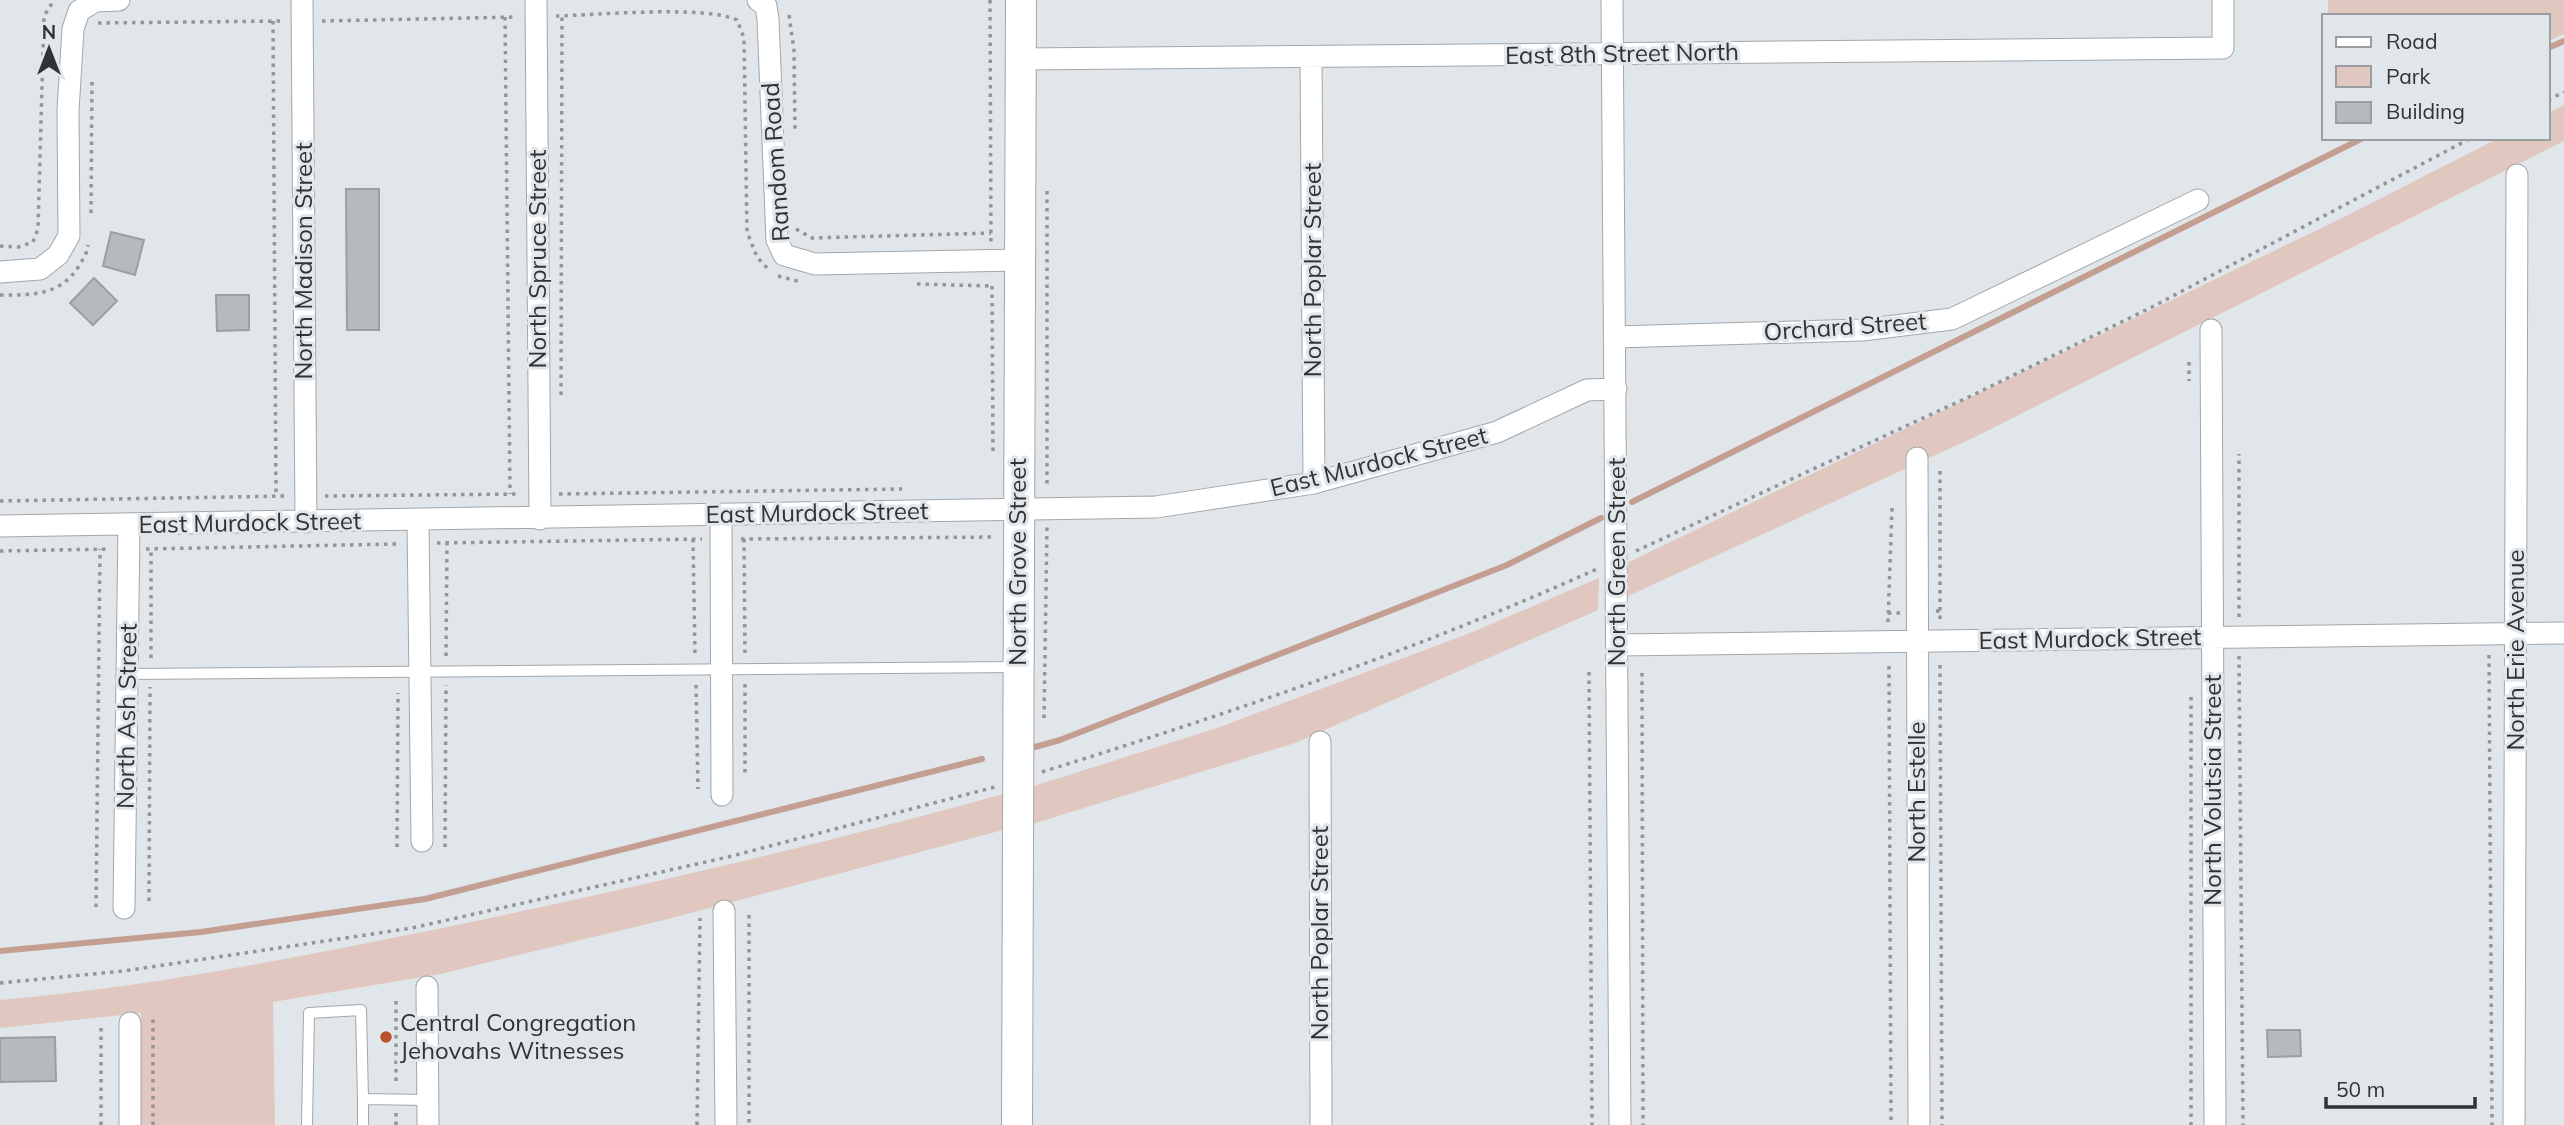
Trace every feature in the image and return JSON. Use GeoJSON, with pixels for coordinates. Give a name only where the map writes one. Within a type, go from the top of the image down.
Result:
{"type":"FeatureCollection","features":[{"type":"Feature","properties":{"kind":"street"},"geometry":{"type":"LineString","coordinates":[[0,272],[40,269],[58,255],[69,236],[68,111],[73,29],[79,11],[95,1],[119,0]]}},
{"type":"Feature","properties":{"kind":"street","name":"Random Road"},"geometry":{"type":"LineString","coordinates":[[758,0],[766,6],[768,19],[777,240],[784,255],[815,264],[1022,260]]}},
{"type":"Feature","properties":{"kind":"street","name":"North Grove Street"},"geometry":{"type":"LineString","coordinates":[[1017,1125],[1017,667],[1028,528],[1022,260],[1021,0]]}},
{"type":"Feature","properties":{"kind":"street","name":"North Green Street"},"geometry":{"type":"LineString","coordinates":[[1612,0],[1620,1125]]}},
{"type":"Feature","properties":{"kind":"street","name":"East 8th Street North"},"geometry":{"type":"LineString","coordinates":[[1021,60],[2223,48],[2223,0]]}},
{"type":"Feature","properties":{"kind":"street","name":"North Spruce Street"},"geometry":{"type":"LineString","coordinates":[[536,8],[540,519]]}},
{"type":"Feature","properties":{"kind":"street","name":"North Madison Street"},"geometry":{"type":"LineString","coordinates":[[303,11],[306,522]]}},
{"type":"Feature","properties":{"kind":"street","name":"North Poplar Street"},"geometry":{"type":"LineString","coordinates":[[1311,57],[1314,483]]}},
{"type":"Feature","properties":{"kind":"street","name":"North Erie Avenue"},"geometry":{"type":"LineString","coordinates":[[2514,1125],[2518,175]]}},
{"type":"Feature","properties":{"kind":"street","name":"Orchard Street"},"geometry":{"type":"LineString","coordinates":[[1615,337],[1863,330],[1952,319],[2198,200]]}},
{"type":"Feature","properties":{"kind":"street","name":"North Volutsia Street"},"geometry":{"type":"LineString","coordinates":[[2211,330],[2215,1125]]}},
{"type":"Feature","properties":{"kind":"street","name":"East Murdock Street"},"geometry":{"type":"LineString","coordinates":[[0,526],[418,522],[721,514],[1028,528],[1314,483],[1497,432],[1587,390],[1616,389]]}},
{"type":"Feature","properties":{"kind":"street","name":"North Estelle"},"geometry":{"type":"LineString","coordinates":[[1917,458],[1919,1125]]}},
{"type":"Feature","properties":{"kind":"street"},"geometry":{"type":"LineString","coordinates":[[721,514],[722,795]]}},
{"type":"Feature","properties":{"kind":"street"},"geometry":{"type":"LineString","coordinates":[[418,522],[422,673],[422,841]]}},
{"type":"Feature","properties":{"kind":"street","name":"North Ash Street"},"geometry":{"type":"LineString","coordinates":[[124,908],[129,524]]}},
{"type":"Feature","properties":{"kind":"street","name":"East Murdock Street"},"geometry":{"type":"LineString","coordinates":[[1617,645],[2564,633]]}},
{"type":"Feature","properties":{"kind":"street","name":"North Poplar Street"},"geometry":{"type":"LineString","coordinates":[[1320,742],[1321,1125]]}},
{"type":"Feature","properties":{"kind":"street"},"geometry":{"type":"LineString","coordinates":[[724,911],[726,1125]]}},
{"type":"Feature","properties":{"kind":"street"},"geometry":{"type":"LineString","coordinates":[[427,987],[428,1125]]}},
{"type":"Feature","properties":{"kind":"street"},"geometry":{"type":"LineString","coordinates":[[130,1023],[130,1125]]}},
{"type":"Feature","properties":{"kind":"lane"},"geometry":{"type":"LineString","coordinates":[[127,674],[1017,667]]}},
{"type":"Feature","properties":{"kind":"lane"},"geometry":{"type":"LineString","coordinates":[[307,1125],[309,1013],[361,1010],[363,1125]]}},
{"type":"Feature","properties":{"kind":"lane"},"geometry":{"type":"LineString","coordinates":[[363,1099],[427,1100]]}},
{"type":"Feature","properties":{"kind":"path"},"geometry":{"type":"LineString","coordinates":[[0,246],[19,247],[33,242],[38,229],[44,16],[54,0]]}},
{"type":"Feature","properties":{"kind":"path"},"geometry":{"type":"LineString","coordinates":[[93,31],[97,23],[273,21],[303,11],[505,17],[536,8],[562,16],[692,13],[725,15],[737,20],[744,38],[747,232],[757,257],[773,274],[790,282],[804,282]]}},
{"type":"Feature","properties":{"kind":"path"},"geometry":{"type":"LineString","coordinates":[[788,10],[794,50],[795,146]]}},
{"type":"Feature","properties":{"kind":"path"},"geometry":{"type":"LineString","coordinates":[[561,398],[562,16]]}},
{"type":"Feature","properties":{"kind":"path"},"geometry":{"type":"LineString","coordinates":[[505,17],[510,495]]}},
{"type":"Feature","properties":{"kind":"path"},"geometry":{"type":"LineString","coordinates":[[273,21],[276,496]]}},
{"type":"Feature","properties":{"kind":"path"},"geometry":{"type":"LineString","coordinates":[[91,220],[92,72]]}},
{"type":"Feature","properties":{"kind":"path"},"geometry":{"type":"LineString","coordinates":[[0,983],[124,971],[412,928],[728,857],[1017,780],[1293,690],[1436,636],[1616,560],[1973,395],[2152,307],[2467,140]]}},
{"type":"Feature","properties":{"kind":"path"},"geometry":{"type":"LineString","coordinates":[[796,229],[812,238],[991,233]]}},
{"type":"Feature","properties":{"kind":"path"},"geometry":{"type":"LineString","coordinates":[[0,295],[40,295],[56,288],[71,278],[87,253],[88,242]]}},
{"type":"Feature","properties":{"kind":"path"},"geometry":{"type":"LineString","coordinates":[[911,284],[992,286]]}},
{"type":"Feature","properties":{"kind":"path"},"geometry":{"type":"LineString","coordinates":[[2189,362],[2189,388]]}},
{"type":"Feature","properties":{"kind":"path"},"geometry":{"type":"LineString","coordinates":[[2239,454],[2243,1125]]}},
{"type":"Feature","properties":{"kind":"path"},"geometry":{"type":"LineString","coordinates":[[1941,471],[1941,611]]}},
{"type":"Feature","properties":{"kind":"path"},"geometry":{"type":"LineString","coordinates":[[1888,613],[1892,508]]}},
{"type":"Feature","properties":{"kind":"path"},"geometry":{"type":"LineString","coordinates":[[0,551],[721,539],[1028,528]]}},
{"type":"Feature","properties":{"kind":"path"},"geometry":{"type":"LineString","coordinates":[[445,847],[447,543]]}},
{"type":"Feature","properties":{"kind":"path"},"geometry":{"type":"LineString","coordinates":[[149,901],[151,548]]}},
{"type":"Feature","properties":{"kind":"path"},"geometry":{"type":"LineString","coordinates":[[96,907],[100,550]]}},
{"type":"Feature","properties":{"kind":"path"},"geometry":{"type":"LineString","coordinates":[[2489,654],[2492,1125]]}},
{"type":"Feature","properties":{"kind":"path"},"geometry":{"type":"LineString","coordinates":[[1941,665],[1942,1125]]}},
{"type":"Feature","properties":{"kind":"path"},"geometry":{"type":"LineString","coordinates":[[1889,666],[1891,1125]]}},
{"type":"Feature","properties":{"kind":"path"},"geometry":{"type":"LineString","coordinates":[[1589,672],[1592,1125]]}},
{"type":"Feature","properties":{"kind":"path"},"geometry":{"type":"LineString","coordinates":[[1642,673],[1643,1125]]}},
{"type":"Feature","properties":{"kind":"path"},"geometry":{"type":"LineString","coordinates":[[2190,691],[2191,1125]]}},
{"type":"Feature","properties":{"kind":"path"},"geometry":{"type":"LineString","coordinates":[[749,915],[749,1125]]}},
{"type":"Feature","properties":{"kind":"path"},"geometry":{"type":"LineString","coordinates":[[697,1125],[700,918]]}},
{"type":"Feature","properties":{"kind":"path"},"geometry":{"type":"LineString","coordinates":[[396,1001],[396,1125]]}},
{"type":"Feature","properties":{"kind":"path"},"geometry":{"type":"LineString","coordinates":[[153,1014],[153,1125]]}},
{"type":"Feature","properties":{"kind":"path"},"geometry":{"type":"LineString","coordinates":[[101,1028],[101,1125]]}},
{"type":"Feature","properties":{"kind":"green space"},"geometry":{"type":"Polygon","coordinates":[[[2328,0],[2564,0],[2564,34],[2550,40],[2550,14],[2328,14],[2328,0]]]}},
{"type":"Feature","properties":{"kind":"green space"},"geometry":{"type":"Polygon","coordinates":[[[2564,105],[2564,141],[1979,435],[1626,597],[1627,563],[2342,218],[2495,140],[2550,140],[2550,112],[2564,105]]]}},
{"type":"Feature","properties":{"kind":"green space"},"geometry":{"type":"Polygon","coordinates":[[[1599,578],[1598,610],[1295,743],[1032,824],[1034,786],[1217,728],[1470,633],[1599,578]]]}},
{"type":"Feature","properties":{"kind":"green space"},"geometry":{"type":"Polygon","coordinates":[[[1003,794],[1003,830],[668,919],[440,974],[273,1002],[275,1125],[140,1125],[141,1013],[0,1028],[0,1000],[162,980],[428,931],[717,867],[1003,794]]]}},
{"type":"Feature","properties":{"kind":"building"},"geometry":{"type":"Polygon","coordinates":[[[346,189],[379,189],[379,330],[347,330],[346,189]]]}},
{"type":"Feature","properties":{"kind":"building"},"geometry":{"type":"Polygon","coordinates":[[[111,232],[144,240],[135,275],[103,266],[111,232]]]}},
{"type":"Feature","properties":{"kind":"building"},"geometry":{"type":"Polygon","coordinates":[[[94,278],[117,301],[93,325],[70,303],[94,278]]]}},
{"type":"Feature","properties":{"kind":"building"},"geometry":{"type":"Polygon","coordinates":[[[216,295],[249,295],[249,330],[217,331],[216,295]]]}},
{"type":"Feature","properties":{"kind":"building"},"geometry":{"type":"Polygon","coordinates":[[[2267,1030],[2300,1030],[2301,1056],[2268,1057],[2267,1030]]]}},
{"type":"Feature","properties":{"kind":"building"},"geometry":{"type":"Polygon","coordinates":[[[55,1037],[56,1081],[0,1082],[0,1038],[55,1037]]]}},
{"type":"Feature","properties":{"kind":"waterway"},"geometry":{"type":"LineString","coordinates":[[2550,47],[2564,41]]}},
{"type":"Feature","properties":{"kind":"waterway"},"geometry":{"type":"LineString","coordinates":[[1632,502],[2359,140]]}},
{"type":"Feature","properties":{"kind":"waterway"},"geometry":{"type":"LineString","coordinates":[[1035,747],[1060,740],[1507,565],[1601,518]]}},
{"type":"Feature","properties":{"kind":"waterway"},"geometry":{"type":"LineString","coordinates":[[0,951],[201,932],[425,899],[982,759]]}},
{"type":"Feature","properties":{"kind":"place","name":"Central Congregation Jehovahs Witnesses"},"geometry":{"type":"Point","coordinates":[386,1037]}}]}
